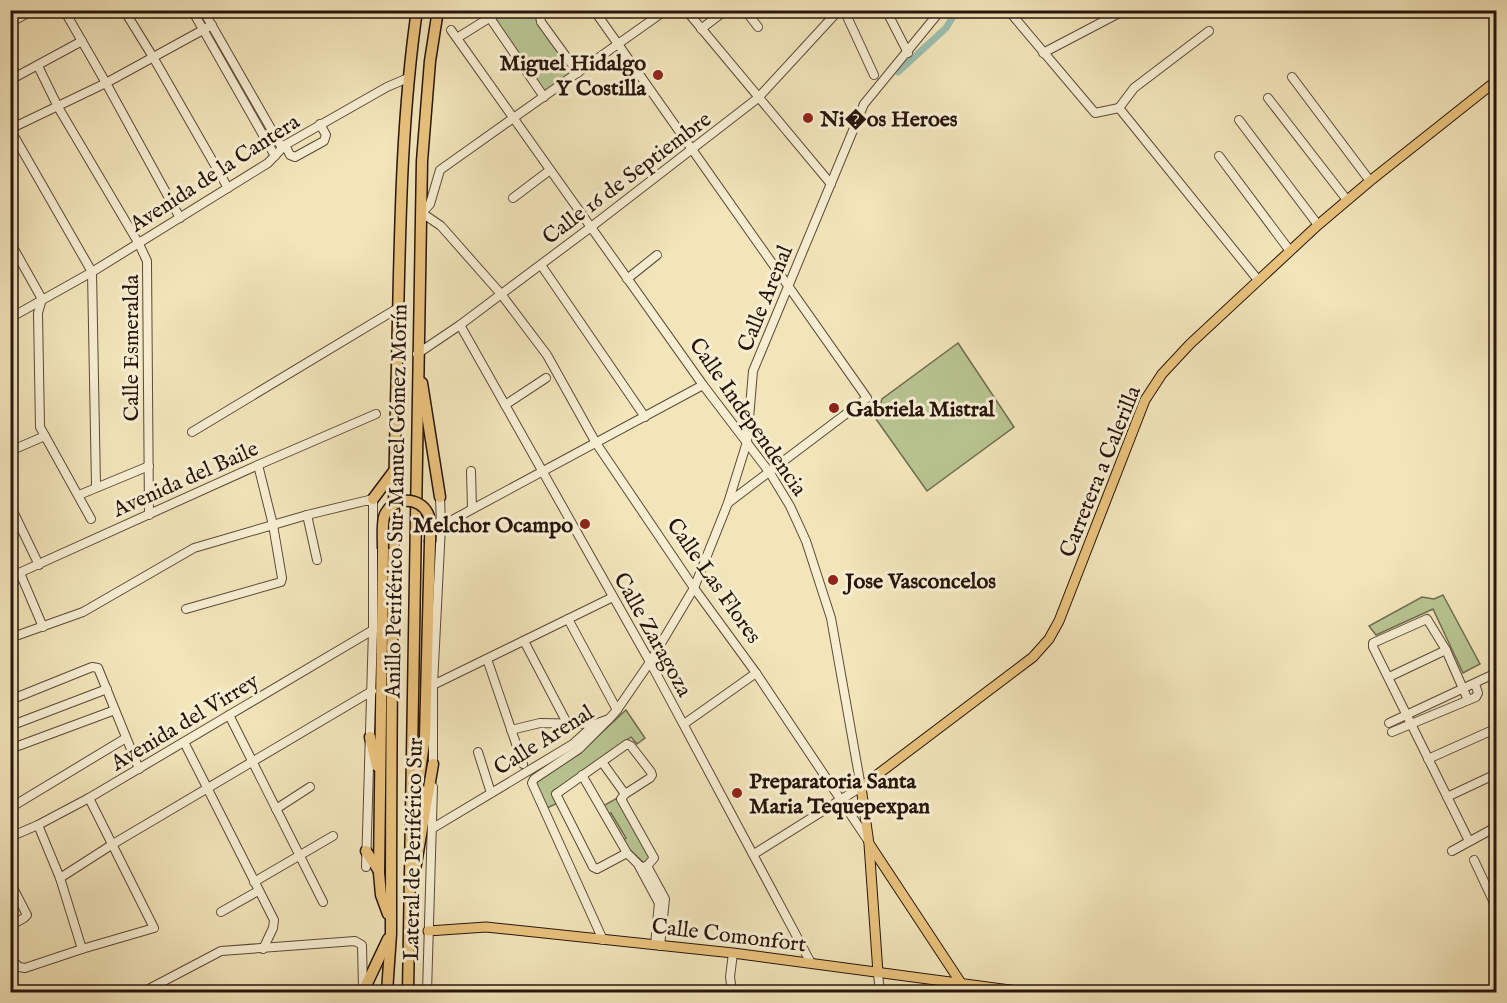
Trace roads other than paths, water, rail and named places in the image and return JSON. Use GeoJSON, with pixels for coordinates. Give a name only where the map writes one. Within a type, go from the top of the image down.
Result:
{"type":"FeatureCollection","features":[{"type":"Feature","properties":{"kind":"highway","name":"Anillo Periférico Sur Manuel Gómez Morín"},"geometry":{"type":"LineString","coordinates":[[387,993],[391,934],[394,471],[398,308],[408,78],[417,10]]}},
{"type":"Feature","properties":{"kind":"highway","name":"Anillo Periférico Sur Manuel Gómez Morín"},"geometry":{"type":"LineString","coordinates":[[408,993],[422,161],[430,62],[438,10]]}},
{"type":"Feature","properties":{"kind":"highway"},"geometry":{"type":"LineString","coordinates":[[417,354],[440,497]]}},
{"type":"Feature","properties":{"kind":"highway"},"geometry":{"type":"LineString","coordinates":[[373,499],[394,471]]}},
{"type":"Feature","properties":{"kind":"highway"},"geometry":{"type":"LineString","coordinates":[[391,920],[381,895],[379,871],[383,549],[385,515],[392,506],[403,501],[415,502],[427,512],[430,520],[425,737],[409,850]]}},
{"type":"Feature","properties":{"kind":"highway"},"geometry":{"type":"LineString","coordinates":[[370,737],[380,781]]}},
{"type":"Feature","properties":{"kind":"highway"},"geometry":{"type":"LineString","coordinates":[[408,909],[433,764]]}},
{"type":"Feature","properties":{"kind":"highway"},"geometry":{"type":"LineString","coordinates":[[366,851],[379,871]]}},
{"type":"Feature","properties":{"kind":"highway"},"geometry":{"type":"LineString","coordinates":[[363,993],[391,934]]}},
{"type":"Feature","properties":{"kind":"main road","name":"Carretera a Calerilla"},"geometry":{"type":"LineString","coordinates":[[861,787],[1033,657],[1049,639],[1059,621],[1145,400],[1162,374],[1190,344],[1318,225],[1497,81]]}},
{"type":"Feature","properties":{"kind":"main road","name":"Calle Independencia"},"geometry":{"type":"LineString","coordinates":[[861,787],[869,843],[878,973]]}},
{"type":"Feature","properties":{"kind":"main road","name":"Calle Las Flores"},"geometry":{"type":"LineString","coordinates":[[869,843],[961,983]]}},
{"type":"Feature","properties":{"kind":"main road","name":"Calle Comonfort"},"geometry":{"type":"LineString","coordinates":[[428,931],[486,927],[733,953],[1025,993]]}},
{"type":"Feature","properties":{"kind":"street"},"geometry":{"type":"LineString","coordinates":[[10,22],[33,10]]}},
{"type":"Feature","properties":{"kind":"street"},"geometry":{"type":"LineString","coordinates":[[64,10],[180,218]]}},
{"type":"Feature","properties":{"kind":"street"},"geometry":{"type":"LineString","coordinates":[[124,10],[228,188]]}},
{"type":"Feature","properties":{"kind":"street"},"geometry":{"type":"LineString","coordinates":[[192,10],[275,156]]}},
{"type":"Feature","properties":{"kind":"street"},"geometry":{"type":"LineString","coordinates":[[203,10],[283,147],[291,155],[295,157],[324,141],[326,135],[320,124]]}},
{"type":"Feature","properties":{"kind":"street"},"geometry":{"type":"LineString","coordinates":[[457,38],[502,10]]}},
{"type":"Feature","properties":{"kind":"street"},"geometry":{"type":"LineString","coordinates":[[539,10],[541,22],[578,73]]}},
{"type":"Feature","properties":{"kind":"street"},"geometry":{"type":"LineString","coordinates":[[594,10],[867,398],[728,503]]}},
{"type":"Feature","properties":{"kind":"street"},"geometry":{"type":"LineString","coordinates":[[422,213],[430,204],[440,170],[666,10]]}},
{"type":"Feature","properties":{"kind":"street"},"geometry":{"type":"LineString","coordinates":[[686,10],[831,184]]}},
{"type":"Feature","properties":{"kind":"street"},"geometry":{"type":"LineString","coordinates":[[701,29],[726,10]]}},
{"type":"Feature","properties":{"kind":"street"},"geometry":{"type":"LineString","coordinates":[[745,10],[758,27]]}},
{"type":"Feature","properties":{"kind":"street"},"geometry":{"type":"LineString","coordinates":[[842,10],[873,75]]}},
{"type":"Feature","properties":{"kind":"street","name":"Calle 16 de Septiembre"},"geometry":{"type":"LineString","coordinates":[[417,354],[591,228],[758,98],[842,10]]}},
{"type":"Feature","properties":{"kind":"street"},"geometry":{"type":"LineString","coordinates":[[886,10],[908,52]]}},
{"type":"Feature","properties":{"kind":"street","name":"Calle Arenal"},"geometry":{"type":"LineString","coordinates":[[433,828],[573,744],[595,724],[609,719],[650,662],[694,588],[728,503],[747,442],[753,371],[864,104],[941,10]]}},
{"type":"Feature","properties":{"kind":"street"},"geometry":{"type":"LineString","coordinates":[[1008,10],[1095,113],[1119,108],[1134,88],[1209,31]]}},
{"type":"Feature","properties":{"kind":"street"},"geometry":{"type":"LineString","coordinates":[[1043,53],[1125,10]]}},
{"type":"Feature","properties":{"kind":"street"},"geometry":{"type":"LineString","coordinates":[[490,18],[544,97]]}},
{"type":"Feature","properties":{"kind":"street"},"geometry":{"type":"LineString","coordinates":[[96,487],[92,272],[10,129],[106,83],[212,26]]}},
{"type":"Feature","properties":{"kind":"street","name":"Calle Independencia"},"geometry":{"type":"LineString","coordinates":[[451,30],[704,386],[770,473],[790,507],[806,541],[831,618],[861,787]]}},
{"type":"Feature","properties":{"kind":"street"},"geometry":{"type":"LineString","coordinates":[[10,80],[82,41]]}},
{"type":"Feature","properties":{"kind":"street","name":"Calle Esmeralda"},"geometry":{"type":"LineString","coordinates":[[38,66],[58,107],[139,244],[148,266],[149,515]]}},
{"type":"Feature","properties":{"kind":"street"},"geometry":{"type":"LineString","coordinates":[[1292,77],[1370,181]]}},
{"type":"Feature","properties":{"kind":"street","name":"Avenida de la Cantera"},"geometry":{"type":"LineString","coordinates":[[10,318],[139,244],[268,164],[283,147],[320,124],[408,78]]}},
{"type":"Feature","properties":{"kind":"street"},"geometry":{"type":"LineString","coordinates":[[1268,98],[1347,200]]}},
{"type":"Feature","properties":{"kind":"street"},"geometry":{"type":"LineString","coordinates":[[1119,108],[1258,280]]}},
{"type":"Feature","properties":{"kind":"street"},"geometry":{"type":"LineString","coordinates":[[1239,120],[1318,225]]}},
{"type":"Feature","properties":{"kind":"street"},"geometry":{"type":"LineString","coordinates":[[1219,156],[1290,251]]}},
{"type":"Feature","properties":{"kind":"street"},"geometry":{"type":"LineString","coordinates":[[513,198],[550,170]]}},
{"type":"Feature","properties":{"kind":"street","name":"Calle Las Flores"},"geometry":{"type":"LineString","coordinates":[[422,213],[441,226],[501,294],[547,355],[596,442],[694,588],[756,673],[869,843]]}},
{"type":"Feature","properties":{"kind":"street"},"geometry":{"type":"LineString","coordinates":[[10,242],[42,299],[38,313],[40,427],[91,519]]}},
{"type":"Feature","properties":{"kind":"street"},"geometry":{"type":"LineString","coordinates":[[627,279],[657,255]]}},
{"type":"Feature","properties":{"kind":"street"},"geometry":{"type":"LineString","coordinates":[[541,265],[645,417]]}},
{"type":"Feature","properties":{"kind":"street"},"geometry":{"type":"LineString","coordinates":[[192,432],[398,308]]}},
{"type":"Feature","properties":{"kind":"street","name":"Calle Zaragoza"},"geometry":{"type":"LineString","coordinates":[[460,325],[650,662],[811,963]]}},
{"type":"Feature","properties":{"kind":"street"},"geometry":{"type":"LineString","coordinates":[[505,405],[546,378]]}},
{"type":"Feature","properties":{"kind":"street"},"geometry":{"type":"LineString","coordinates":[[441,526],[704,386]]}},
{"type":"Feature","properties":{"kind":"street","name":"Avenida del Baile"},"geometry":{"type":"LineString","coordinates":[[10,577],[376,414]]}},
{"type":"Feature","properties":{"kind":"street"},"geometry":{"type":"LineString","coordinates":[[10,451],[45,436]]}},
{"type":"Feature","properties":{"kind":"street"},"geometry":{"type":"LineString","coordinates":[[186,609],[281,582],[273,525],[258,465]]}},
{"type":"Feature","properties":{"kind":"street"},"geometry":{"type":"LineString","coordinates":[[79,495],[149,466]]}},
{"type":"Feature","properties":{"kind":"street"},"geometry":{"type":"LineString","coordinates":[[471,471],[472,509]]}},
{"type":"Feature","properties":{"kind":"street","name":"Lateral de Periférico Sur"},"geometry":{"type":"LineString","coordinates":[[427,993],[433,828],[433,685],[441,526],[440,497]]}},
{"type":"Feature","properties":{"kind":"street"},"geometry":{"type":"LineString","coordinates":[[10,638],[83,612],[194,548],[307,515],[373,499],[372,691],[366,867]]}},
{"type":"Feature","properties":{"kind":"street"},"geometry":{"type":"LineString","coordinates":[[10,504],[39,565]]}},
{"type":"Feature","properties":{"kind":"street"},"geometry":{"type":"LineString","coordinates":[[307,515],[317,560]]}},
{"type":"Feature","properties":{"kind":"street"},"geometry":{"type":"LineString","coordinates":[[20,573],[43,627]]}},
{"type":"Feature","properties":{"kind":"street"},"geometry":{"type":"LineString","coordinates":[[433,685],[613,597]]}},
{"type":"Feature","properties":{"kind":"street"},"geometry":{"type":"LineString","coordinates":[[568,619],[617,710]]}},
{"type":"Feature","properties":{"kind":"street"},"geometry":{"type":"LineString","coordinates":[[1468,700],[1446,650],[1427,619],[1373,643],[1372,647],[1469,841]]}},
{"type":"Feature","properties":{"kind":"street","name":"Avenida del Virrey"},"geometry":{"type":"LineString","coordinates":[[10,837],[89,798],[373,630]]}},
{"type":"Feature","properties":{"kind":"street"},"geometry":{"type":"LineString","coordinates":[[524,641],[567,723]]}},
{"type":"Feature","properties":{"kind":"street"},"geometry":{"type":"LineString","coordinates":[[1389,677],[1446,650]]}},
{"type":"Feature","properties":{"kind":"street"},"geometry":{"type":"LineString","coordinates":[[487,659],[523,764]]}},
{"type":"Feature","properties":{"kind":"street"},"geometry":{"type":"LineString","coordinates":[[10,700],[92,667],[98,668],[139,769]]}},
{"type":"Feature","properties":{"kind":"street"},"geometry":{"type":"LineString","coordinates":[[684,724],[756,673]]}},
{"type":"Feature","properties":{"kind":"street"},"geometry":{"type":"LineString","coordinates":[[1389,723],[1496,674]]}},
{"type":"Feature","properties":{"kind":"street"},"geometry":{"type":"LineString","coordinates":[[1392,732],[1476,697],[1478,693],[1475,684]]}},
{"type":"Feature","properties":{"kind":"street"},"geometry":{"type":"LineString","coordinates":[[10,726],[107,689]]}},
{"type":"Feature","properties":{"kind":"street"},"geometry":{"type":"LineString","coordinates":[[60,878],[113,844],[372,691]]}},
{"type":"Feature","properties":{"kind":"street"},"geometry":{"type":"LineString","coordinates":[[10,739],[12,749],[115,710]]}},
{"type":"Feature","properties":{"kind":"street"},"geometry":{"type":"LineString","coordinates":[[229,715],[323,902]]}},
{"type":"Feature","properties":{"kind":"street"},"geometry":{"type":"LineString","coordinates":[[603,940],[532,783],[534,779],[579,749],[609,719]]}},
{"type":"Feature","properties":{"kind":"street"},"geometry":{"type":"LineString","coordinates":[[512,730],[540,723],[595,724]]}},
{"type":"Feature","properties":{"kind":"street"},"geometry":{"type":"LineString","coordinates":[[1428,759],[1495,729]]}},
{"type":"Feature","properties":{"kind":"street"},"geometry":{"type":"LineString","coordinates":[[10,808],[126,738]]}},
{"type":"Feature","properties":{"kind":"street"},"geometry":{"type":"LineString","coordinates":[[184,742],[274,924],[263,949]]}},
{"type":"Feature","properties":{"kind":"street"},"geometry":{"type":"LineString","coordinates":[[627,853],[598,869],[593,867],[557,795],[628,744],[652,775],[625,794],[622,801],[654,855],[653,860],[643,866]]}},
{"type":"Feature","properties":{"kind":"street"},"geometry":{"type":"LineString","coordinates":[[478,752],[491,793]]}},
{"type":"Feature","properties":{"kind":"street"},"geometry":{"type":"LineString","coordinates":[[602,762],[625,794]]}},
{"type":"Feature","properties":{"kind":"street"},"geometry":{"type":"LineString","coordinates":[[1447,797],[1497,774]]}},
{"type":"Feature","properties":{"kind":"street"},"geometry":{"type":"LineString","coordinates":[[582,775],[627,853],[643,866],[665,899],[657,945]]}},
{"type":"Feature","properties":{"kind":"street"},"geometry":{"type":"LineString","coordinates":[[276,809],[310,787]]}},
{"type":"Feature","properties":{"kind":"street"},"geometry":{"type":"LineString","coordinates":[[754,854],[861,787]]}},
{"type":"Feature","properties":{"kind":"street"},"geometry":{"type":"LineString","coordinates":[[10,958],[21,969],[154,928],[89,798]]}},
{"type":"Feature","properties":{"kind":"street"},"geometry":{"type":"LineString","coordinates":[[38,825],[60,878],[82,949]]}},
{"type":"Feature","properties":{"kind":"street"},"geometry":{"type":"LineString","coordinates":[[1452,851],[1497,827]]}},
{"type":"Feature","properties":{"kind":"street"},"geometry":{"type":"LineString","coordinates":[[254,882],[333,836]]}},
{"type":"Feature","properties":{"kind":"street"},"geometry":{"type":"LineString","coordinates":[[1474,860],[1497,907]]}},
{"type":"Feature","properties":{"kind":"street"},"geometry":{"type":"LineString","coordinates":[[643,866],[659,903],[657,945]]}},
{"type":"Feature","properties":{"kind":"street"},"geometry":{"type":"LineString","coordinates":[[10,882],[27,915],[10,926]]}},
{"type":"Feature","properties":{"kind":"street"},"geometry":{"type":"LineString","coordinates":[[221,912],[258,891]]}},
{"type":"Feature","properties":{"kind":"street"},"geometry":{"type":"LineString","coordinates":[[143,993],[221,951],[356,941],[362,945],[363,993]]}},
{"type":"Feature","properties":{"kind":"street"},"geometry":{"type":"LineString","coordinates":[[732,993],[730,977],[733,953]]}},
{"type":"Feature","properties":{"kind":"street","name":"Calle Independencia"},"geometry":{"type":"LineString","coordinates":[[878,973],[883,993]]}},
{"type":"Feature","properties":{"kind":"waterway"},"geometry":{"type":"LineString","coordinates":[[898,72],[946,28],[957,10]]}},
{"type":"Feature","properties":{"kind":"place","name":"Miguel Hidalgo Y Costilla"},"geometry":{"type":"Point","coordinates":[658,75]}},
{"type":"Feature","properties":{"kind":"place","name":"Ni�os Heroes"},"geometry":{"type":"Point","coordinates":[808,118]}},
{"type":"Feature","properties":{"kind":"place","name":"Gabriela Mistral"},"geometry":{"type":"Point","coordinates":[834,408]}},
{"type":"Feature","properties":{"kind":"place","name":"Melchor Ocampo"},"geometry":{"type":"Point","coordinates":[585,524]}},
{"type":"Feature","properties":{"kind":"place","name":"Jose Vasconcelos"},"geometry":{"type":"Point","coordinates":[833,580]}},
{"type":"Feature","properties":{"kind":"place","name":"Preparatoria Santa Maria Tequepexpan"},"geometry":{"type":"Point","coordinates":[737,793]}}]}
